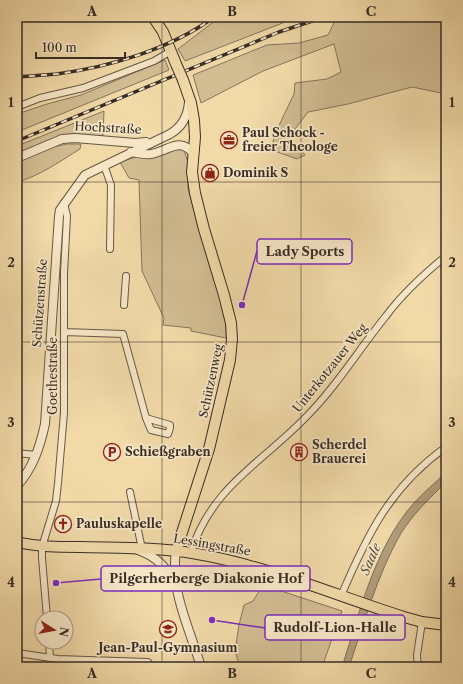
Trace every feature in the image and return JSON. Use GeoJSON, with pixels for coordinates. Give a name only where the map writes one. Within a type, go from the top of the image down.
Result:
{"type":"FeatureCollection","features":[{"type":"Feature","properties":{"kind":"main road"},"geometry":{"type":"LineString","coordinates":[[153,17],[163,32],[189,97]]}},
{"type":"Feature","properties":{"kind":"main road","name":"Schützenweg"},"geometry":{"type":"LineString","coordinates":[[176,551],[213,433],[230,360],[232,339],[231,323],[224,295],[195,193],[192,172],[195,128],[193,109],[189,97]]}},
{"type":"Feature","properties":{"kind":"main road","name":"Lessingstraße"},"geometry":{"type":"LineString","coordinates":[[17,542],[42,547],[139,549],[191,552],[246,564],[384,611],[422,622]]}},
{"type":"Feature","properties":{"kind":"main road"},"geometry":{"type":"LineString","coordinates":[[422,622],[446,625]]}},
{"type":"Feature","properties":{"kind":"street"},"geometry":{"type":"LineString","coordinates":[[17,107],[40,98],[83,88],[154,60],[171,51]]}},
{"type":"Feature","properties":{"kind":"street","name":"Schützenstraße"},"geometry":{"type":"LineString","coordinates":[[17,486],[26,475],[36,455],[41,443],[45,424],[59,216],[64,203],[85,175],[177,130],[182,123],[188,108],[189,97]]}},
{"type":"Feature","properties":{"kind":"street","name":"Hochstraße"},"geometry":{"type":"LineString","coordinates":[[17,158],[56,141],[69,139],[135,143],[153,142]]}},
{"type":"Feature","properties":{"kind":"street","name":"Schützenstraße"},"geometry":{"type":"LineString","coordinates":[[132,152],[149,154],[181,145],[187,146],[194,154]]}},
{"type":"Feature","properties":{"kind":"street"},"geometry":{"type":"LineString","coordinates":[[104,165],[111,185],[110,249]]}},
{"type":"Feature","properties":{"kind":"street","name":"Goethestraße"},"geometry":{"type":"LineString","coordinates":[[42,547],[51,520],[58,484],[64,413],[64,273],[67,216],[64,203]]}},
{"type":"Feature","properties":{"kind":"street","name":"Unterkotzauer Weg"},"geometry":{"type":"LineString","coordinates":[[191,552],[206,518],[224,493],[308,416],[339,378],[386,315],[422,276],[446,256]]}},
{"type":"Feature","properties":{"kind":"street"},"geometry":{"type":"LineString","coordinates":[[124,305],[126,276]]}},
{"type":"Feature","properties":{"kind":"street"},"geometry":{"type":"LineString","coordinates":[[64,332],[123,334],[146,418]]}},
{"type":"Feature","properties":{"kind":"street"},"geometry":{"type":"LineString","coordinates":[[346,598],[359,554],[378,518],[400,488],[430,458],[446,447]]}},
{"type":"Feature","properties":{"kind":"street"},"geometry":{"type":"LineString","coordinates":[[17,453],[36,455]]}},
{"type":"Feature","properties":{"kind":"street"},"geometry":{"type":"LineString","coordinates":[[130,492],[139,549],[161,563],[172,580],[201,667]]}},
{"type":"Feature","properties":{"kind":"street"},"geometry":{"type":"LineString","coordinates":[[42,547],[46,610]]}},
{"type":"Feature","properties":{"kind":"street"},"geometry":{"type":"LineString","coordinates":[[176,551],[175,576],[178,595]]}},
{"type":"Feature","properties":{"kind":"street"},"geometry":{"type":"LineString","coordinates":[[446,553],[446,564]]}},
{"type":"Feature","properties":{"kind":"street"},"geometry":{"type":"LineString","coordinates":[[418,667],[417,655],[422,622]]}},
{"type":"Feature","properties":{"kind":"street"},"geometry":{"type":"LineString","coordinates":[[50,650],[50,658]]}},
{"type":"Feature","properties":{"kind":"street"},"geometry":{"type":"LineString","coordinates":[[17,653],[109,664],[151,665]]}},
{"type":"Feature","properties":{"kind":"street"},"geometry":{"type":"LineString","coordinates":[[58,659],[58,667]]}},
{"type":"Feature","properties":{"kind":"shaded area"},"geometry":{"type":"Polygon","coordinates":[[[220,17],[298,17],[185,61],[178,49],[220,17]]]}},
{"type":"Feature","properties":{"kind":"shaded area"},"geometry":{"type":"Polygon","coordinates":[[[350,17],[446,17],[446,94],[412,87],[348,104],[308,112],[289,137],[305,155],[297,159],[272,150],[274,136],[294,94],[295,83],[327,79],[341,72],[334,44],[263,71],[201,103],[193,75],[267,45],[299,43],[328,35],[335,21],[350,17]]]}},
{"type":"Feature","properties":{"kind":"shaded area"},"geometry":{"type":"Polygon","coordinates":[[[165,60],[169,70],[17,132],[17,114],[81,95],[165,60]]]}},
{"type":"Feature","properties":{"kind":"shaded area"},"geometry":{"type":"Polygon","coordinates":[[[104,111],[103,136],[72,134],[62,135],[17,153],[17,146],[104,111]]]}},
{"type":"Feature","properties":{"kind":"shaded area"},"geometry":{"type":"Polygon","coordinates":[[[67,144],[81,144],[80,149],[50,168],[17,182],[17,162],[53,147],[67,144]]]}},
{"type":"Feature","properties":{"kind":"shaded area"},"geometry":{"type":"Polygon","coordinates":[[[176,149],[184,150],[188,162],[188,189],[226,318],[226,338],[191,331],[191,328],[163,325],[164,318],[142,271],[139,180],[129,178],[120,162],[139,156],[176,149]]]}},
{"type":"Feature","properties":{"kind":"shaded area"},"geometry":{"type":"Polygon","coordinates":[[[446,472],[446,482],[415,514],[400,535],[384,567],[349,667],[342,667],[362,603],[378,561],[388,541],[399,522],[413,504],[446,472]]]}},
{"type":"Feature","properties":{"kind":"shaded area"},"geometry":{"type":"Polygon","coordinates":[[[263,585],[342,611],[322,667],[240,667],[235,651],[244,605],[253,601],[263,585]]]}},
{"type":"Feature","properties":{"kind":"railway"},"geometry":{"type":"LineString","coordinates":[[17,77],[77,71],[139,55],[179,38],[214,17]]}},
{"type":"Feature","properties":{"kind":"railway"},"geometry":{"type":"LineString","coordinates":[[17,141],[279,32],[324,17]]}},
{"type":"Feature","properties":{"kind":"place","name":"Paul Schock - freier Theologe"},"geometry":{"type":"Point","coordinates":[229,140]}},
{"type":"Feature","properties":{"kind":"place","name":"Dominik S"},"geometry":{"type":"Point","coordinates":[210,173]}},
{"type":"Feature","properties":{"kind":"place","name":"Lady Sports"},"geometry":{"type":"Point","coordinates":[242,305]}},
{"type":"Feature","properties":{"kind":"place","name":"Schießgraben"},"geometry":{"type":"Point","coordinates":[112,452]}},
{"type":"Feature","properties":{"kind":"place","name":"Scherdel Brauerei"},"geometry":{"type":"Point","coordinates":[299,452]}},
{"type":"Feature","properties":{"kind":"place","name":"Pauluskapelle"},"geometry":{"type":"Point","coordinates":[63,524]}},
{"type":"Feature","properties":{"kind":"place","name":"Pilgerherberge Diakonie Hof"},"geometry":{"type":"Point","coordinates":[56,583]}},
{"type":"Feature","properties":{"kind":"place","name":"Rudolf-Lion-Halle"},"geometry":{"type":"Point","coordinates":[212,620]}},
{"type":"Feature","properties":{"kind":"place","name":"Jean-Paul-Gymnasium"},"geometry":{"type":"Point","coordinates":[168,629]}},
{"type":"Feature","properties":{"kind":"water label","name":"Saale"},"geometry":{"type":"Point","coordinates":[370,559]}}]}
